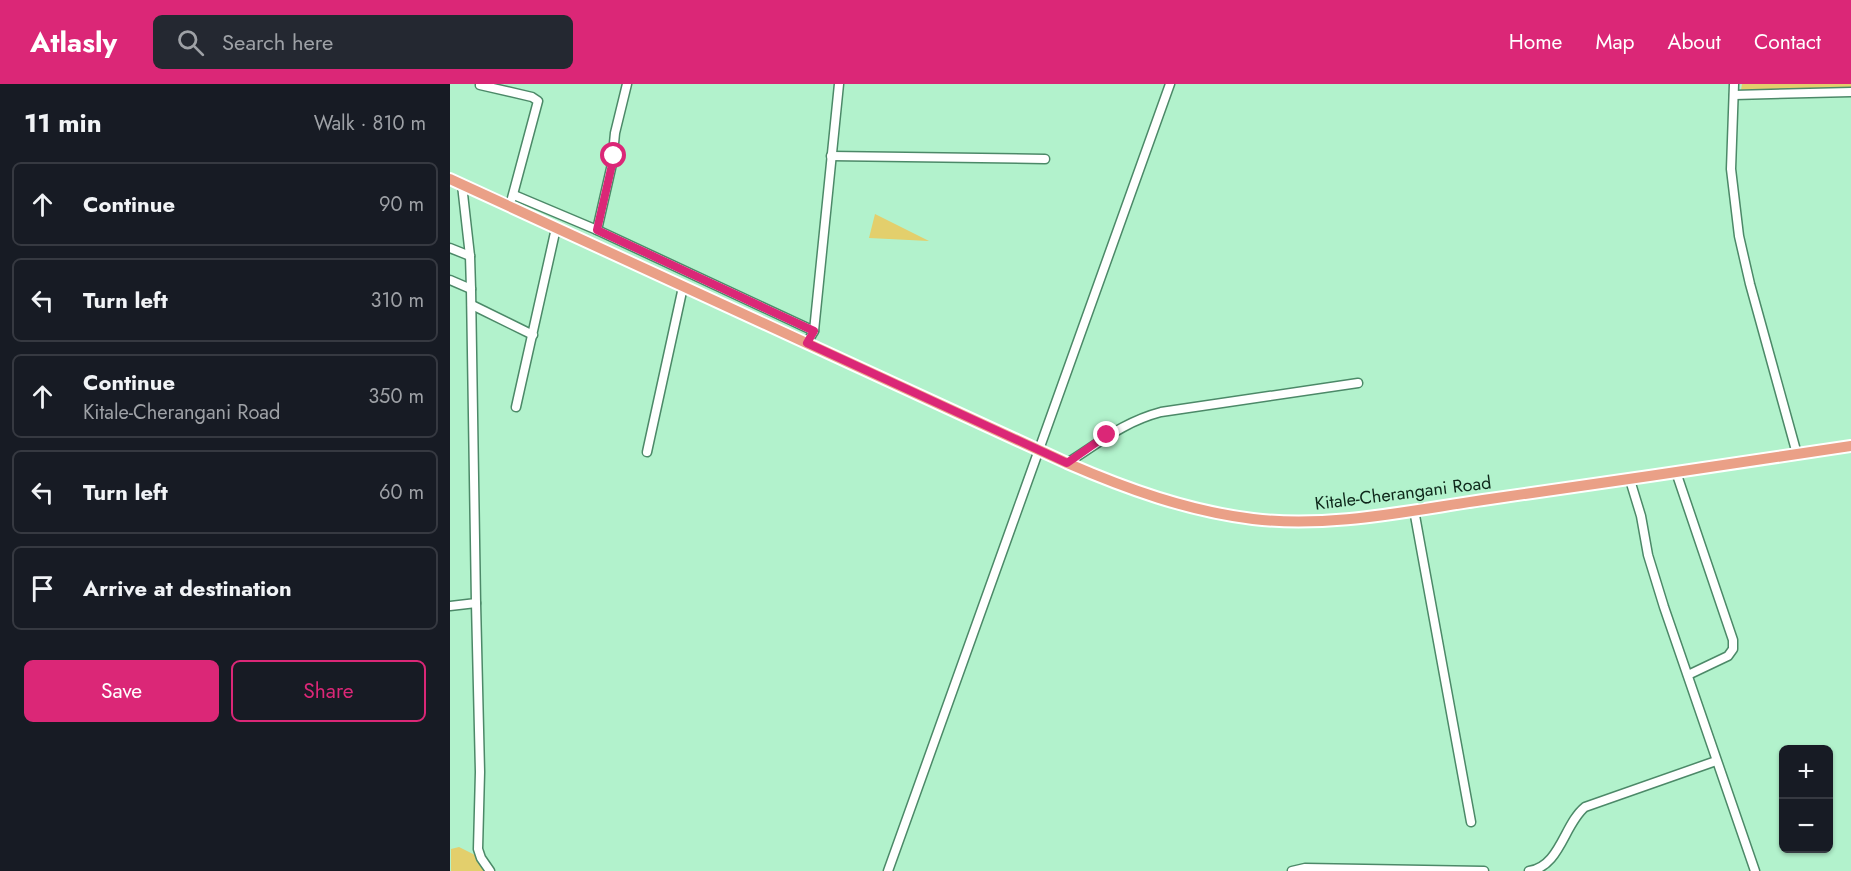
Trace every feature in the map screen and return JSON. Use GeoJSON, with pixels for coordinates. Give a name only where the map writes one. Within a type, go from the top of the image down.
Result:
{"type":"FeatureCollection","features":[{"type":"Feature","properties":{"kind":"main road","name":"Kitale-Cherangani Road"},"geometry":{"type":"LineString","coordinates":[[450,179],[1067,463],[1148,495],[1252,519],[1327,521],[1630,480],[1851,446]]}},
{"type":"Feature","properties":{"kind":"street"},"geometry":{"type":"LineString","coordinates":[[597,230],[612,164],[615,133],[627,84]]}},
{"type":"Feature","properties":{"kind":"street"},"geometry":{"type":"LineString","coordinates":[[807,343],[814,331],[839,84]]}},
{"type":"Feature","properties":{"kind":"street"},"geometry":{"type":"LineString","coordinates":[[888,871],[1170,84]]}},
{"type":"Feature","properties":{"kind":"street"},"geometry":{"type":"LineString","coordinates":[[1734,84],[1731,169],[1739,236],[1797,454]]}},
{"type":"Feature","properties":{"kind":"street"},"geometry":{"type":"LineString","coordinates":[[480,85],[532,97],[538,101],[514,195],[507,206]]}},
{"type":"Feature","properties":{"kind":"street"},"geometry":{"type":"LineString","coordinates":[[1734,95],[1851,92]]}},
{"type":"Feature","properties":{"kind":"street"},"geometry":{"type":"LineString","coordinates":[[831,156],[1045,159]]}},
{"type":"Feature","properties":{"kind":"street"},"geometry":{"type":"LineString","coordinates":[[462,185],[470,256],[472,305],[480,772],[478,849],[490,871]]}},
{"type":"Feature","properties":{"kind":"street"},"geometry":{"type":"LineString","coordinates":[[514,195],[597,230],[814,331]]}},
{"type":"Feature","properties":{"kind":"street"},"geometry":{"type":"LineString","coordinates":[[516,407],[556,228]]}},
{"type":"Feature","properties":{"kind":"street"},"geometry":{"type":"LineString","coordinates":[[450,248],[470,256]]}},
{"type":"Feature","properties":{"kind":"street"},"geometry":{"type":"LineString","coordinates":[[450,280],[471,289]]}},
{"type":"Feature","properties":{"kind":"street"},"geometry":{"type":"LineString","coordinates":[[697,293],[707,281]]}},
{"type":"Feature","properties":{"kind":"street"},"geometry":{"type":"LineString","coordinates":[[647,452],[683,287]]}},
{"type":"Feature","properties":{"kind":"street"},"geometry":{"type":"LineString","coordinates":[[472,305],[533,335]]}},
{"type":"Feature","properties":{"kind":"street"},"geometry":{"type":"LineString","coordinates":[[1067,463],[1120,427],[1152,414],[1358,383]]}},
{"type":"Feature","properties":{"kind":"street"},"geometry":{"type":"LineString","coordinates":[[1676,472],[1733,640],[1733,649],[1728,656],[1688,675]]}},
{"type":"Feature","properties":{"kind":"street"},"geometry":{"type":"LineString","coordinates":[[1630,480],[1641,516],[1648,555],[1755,871]]}},
{"type":"Feature","properties":{"kind":"street"},"geometry":{"type":"LineString","coordinates":[[1414,510],[1470,822]]}},
{"type":"Feature","properties":{"kind":"street"},"geometry":{"type":"LineString","coordinates":[[450,606],[476,603]]}},
{"type":"Feature","properties":{"kind":"street"},"geometry":{"type":"LineString","coordinates":[[1528,871],[1536,870],[1546,864],[1578,814],[1585,807],[1716,761]]}},
{"type":"Feature","properties":{"kind":"street"},"geometry":{"type":"LineString","coordinates":[[1292,871],[1305,868],[1484,871]]}},
{"type":"Feature","properties":{"kind":"shaded area"},"geometry":{"type":"Polygon","coordinates":[[[1742,84],[1851,84],[1851,88],[1741,90],[1742,84]]]}},
{"type":"Feature","properties":{"kind":"shaded area"},"geometry":{"type":"Polygon","coordinates":[[[875,214],[929,241],[869,238],[875,214]]]}},
{"type":"Feature","properties":{"kind":"shaded area"},"geometry":{"type":"Polygon","coordinates":[[[459,847],[475,855],[485,871],[451,871],[451,849],[459,847]]]}},
{"type":"Feature","properties":{"kind":"route"},"geometry":{"type":"LineString","coordinates":[[614,156],[597,230],[814,331],[807,343],[1067,463],[1107,435]]}}]}
